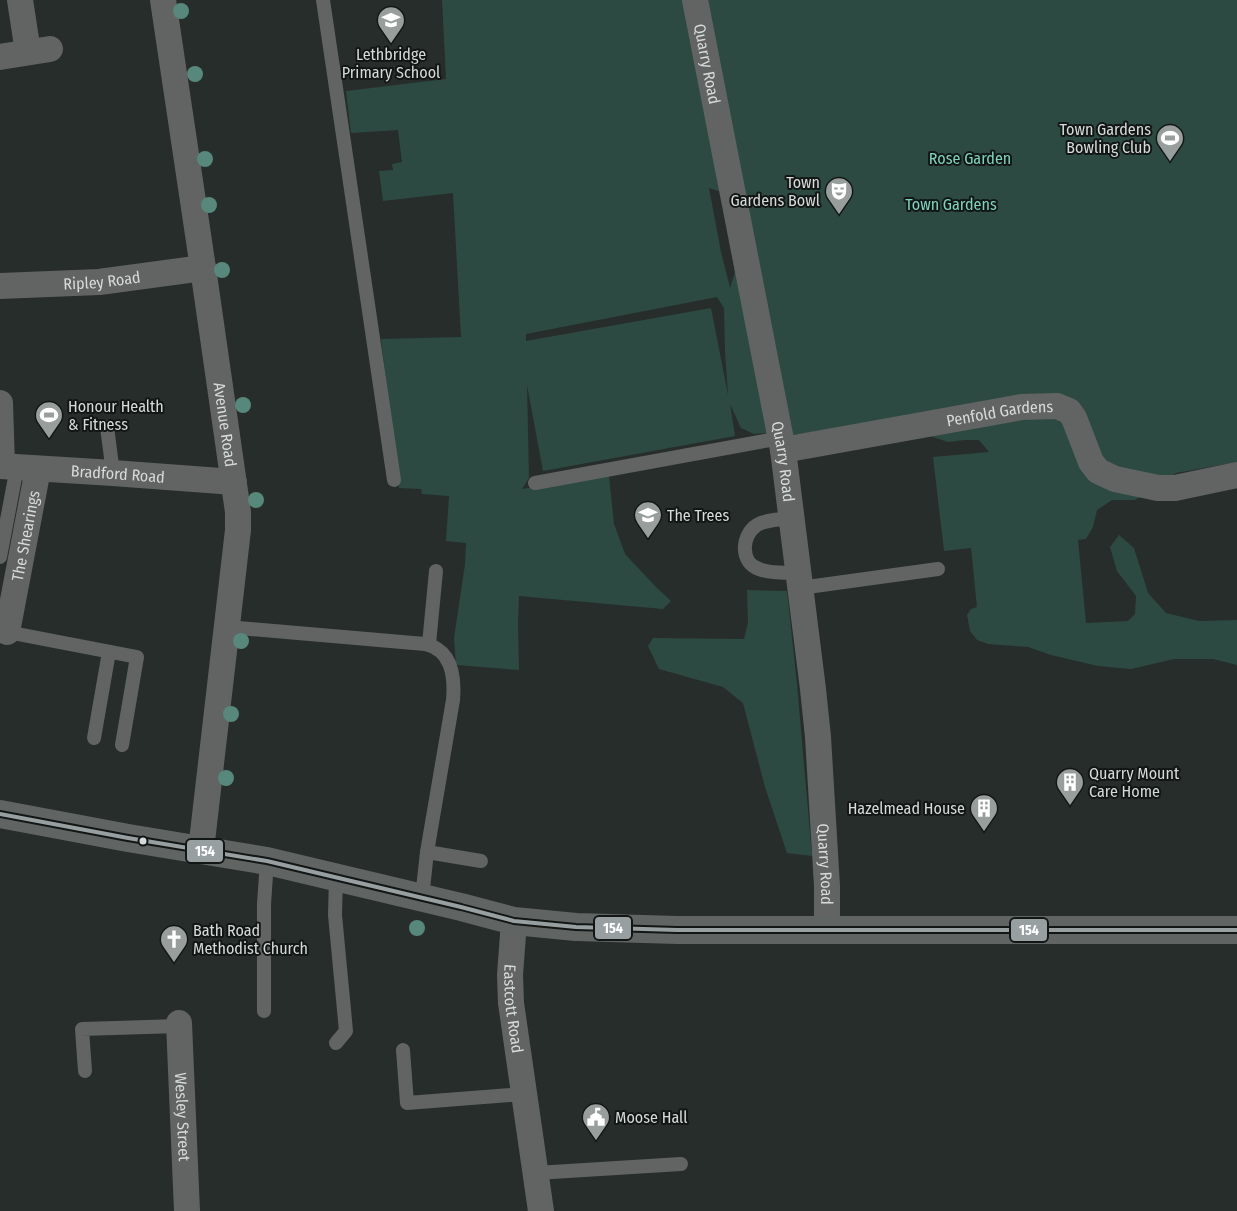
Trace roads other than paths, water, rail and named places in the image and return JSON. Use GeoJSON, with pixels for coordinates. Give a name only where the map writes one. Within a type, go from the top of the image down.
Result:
{"type":"FeatureCollection","features":[{"type":"Feature","properties":{"kind":"main road"},"geometry":{"type":"LineString","coordinates":[[0,814],[268,861],[514,921],[576,927],[629,929],[1237,930]]}},
{"type":"Feature","properties":{"kind":"street"},"geometry":{"type":"LineString","coordinates":[[0,56],[39,51],[20,0]]}},
{"type":"Feature","properties":{"kind":"street","name":"Avenue Road"},"geometry":{"type":"LineString","coordinates":[[163,0],[238,512],[238,530],[201,850]]}},
{"type":"Feature","properties":{"kind":"street","name":"Quarry Road"},"geometry":{"type":"LineString","coordinates":[[694,0],[782,444],[818,737],[827,886],[827,929]]}},
{"type":"Feature","properties":{"kind":"street","name":"Ripley Road"},"geometry":{"type":"LineString","coordinates":[[0,286],[99,282],[203,268]]}},
{"type":"Feature","properties":{"kind":"street"},"geometry":{"type":"LineString","coordinates":[[0,404],[14,467]]}},
{"type":"Feature","properties":{"kind":"street","name":"Penfold Gardens"},"geometry":{"type":"LineString","coordinates":[[782,444],[1022,407],[1057,406],[1069,411],[1074,418],[1091,462],[1098,471],[1115,479],[1158,488],[1175,488],[1237,475]]}},
{"type":"Feature","properties":{"kind":"street","name":"Bradford Road"},"geometry":{"type":"LineString","coordinates":[[14,467],[234,482]]}},
{"type":"Feature","properties":{"kind":"street","name":"The Shearings"},"geometry":{"type":"LineString","coordinates":[[7,632],[14,467]]}},
{"type":"Feature","properties":{"kind":"street","name":"Eastcott Road"},"geometry":{"type":"LineString","coordinates":[[514,921],[510,1003],[541,1211]]}},
{"type":"Feature","properties":{"kind":"street","name":"Wesley Street"},"geometry":{"type":"LineString","coordinates":[[179,1024],[187,1211]]}},
{"type":"Feature","properties":{"kind":"lane"},"geometry":{"type":"LineString","coordinates":[[323,0],[394,480]]}},
{"type":"Feature","properties":{"kind":"lane"},"geometry":{"type":"LineString","coordinates":[[107,427],[113,473]]}},
{"type":"Feature","properties":{"kind":"lane"},"geometry":{"type":"LineString","coordinates":[[535,483],[782,444]]}},
{"type":"Feature","properties":{"kind":"lane"},"geometry":{"type":"LineString","coordinates":[[0,557],[14,467]]}},
{"type":"Feature","properties":{"kind":"lane"},"geometry":{"type":"LineString","coordinates":[[792,518],[758,524],[752,529],[747,538],[745,548],[750,564],[758,569],[799,580],[938,569]]}},
{"type":"Feature","properties":{"kind":"lane"},"geometry":{"type":"LineString","coordinates":[[429,644],[436,571]]}},
{"type":"Feature","properties":{"kind":"lane"},"geometry":{"type":"LineString","coordinates":[[227,627],[429,644],[437,648],[444,655],[453,673],[454,700],[427,852],[422,898]]}},
{"type":"Feature","properties":{"kind":"lane"},"geometry":{"type":"LineString","coordinates":[[7,632],[137,657],[122,745]]}},
{"type":"Feature","properties":{"kind":"lane"},"geometry":{"type":"LineString","coordinates":[[94,738],[109,652]]}},
{"type":"Feature","properties":{"kind":"lane"},"geometry":{"type":"LineString","coordinates":[[427,852],[481,861]]}},
{"type":"Feature","properties":{"kind":"lane"},"geometry":{"type":"LineString","coordinates":[[264,1011],[264,904],[268,861]]}},
{"type":"Feature","properties":{"kind":"lane"},"geometry":{"type":"LineString","coordinates":[[336,877],[335,915],[346,1031],[336,1043]]}},
{"type":"Feature","properties":{"kind":"lane"},"geometry":{"type":"LineString","coordinates":[[85,1071],[82,1029],[179,1024]]}},
{"type":"Feature","properties":{"kind":"lane"},"geometry":{"type":"LineString","coordinates":[[404,1050],[408,1103],[524,1094]]}},
{"type":"Feature","properties":{"kind":"lane"},"geometry":{"type":"LineString","coordinates":[[536,1173],[681,1164]]}},
{"type":"Feature","properties":{"kind":"place","name":"Lethbridge Primary School"},"geometry":{"type":"Point","coordinates":[391,44]}},
{"type":"Feature","properties":{"kind":"place","name":"Town Gardens Bowling Club"},"geometry":{"type":"Point","coordinates":[1170,162]}},
{"type":"Feature","properties":{"kind":"place","name":"Town Gardens Bowl"},"geometry":{"type":"Point","coordinates":[839,215]}},
{"type":"Feature","properties":{"kind":"place","name":"Honour Health & Fitness"},"geometry":{"type":"Point","coordinates":[49,439]}},
{"type":"Feature","properties":{"kind":"place","name":"The Trees"},"geometry":{"type":"Point","coordinates":[648,539]}},
{"type":"Feature","properties":{"kind":"place","name":"Quarry Mount Care Home"},"geometry":{"type":"Point","coordinates":[1070,806]}},
{"type":"Feature","properties":{"kind":"place","name":"Hazelmead House"},"geometry":{"type":"Point","coordinates":[984,832]}},
{"type":"Feature","properties":{"kind":"place","name":"Bath Road Methodist Church"},"geometry":{"type":"Point","coordinates":[174,963]}},
{"type":"Feature","properties":{"kind":"place","name":"Moose Hall"},"geometry":{"type":"Point","coordinates":[596,1141]}},
{"type":"Feature","properties":{"kind":"park label","name":"Rose Garden"},"geometry":{"type":"Point","coordinates":[970,158]}},
{"type":"Feature","properties":{"kind":"park label","name":"Town Gardens"},"geometry":{"type":"Point","coordinates":[951,204]}}]}
